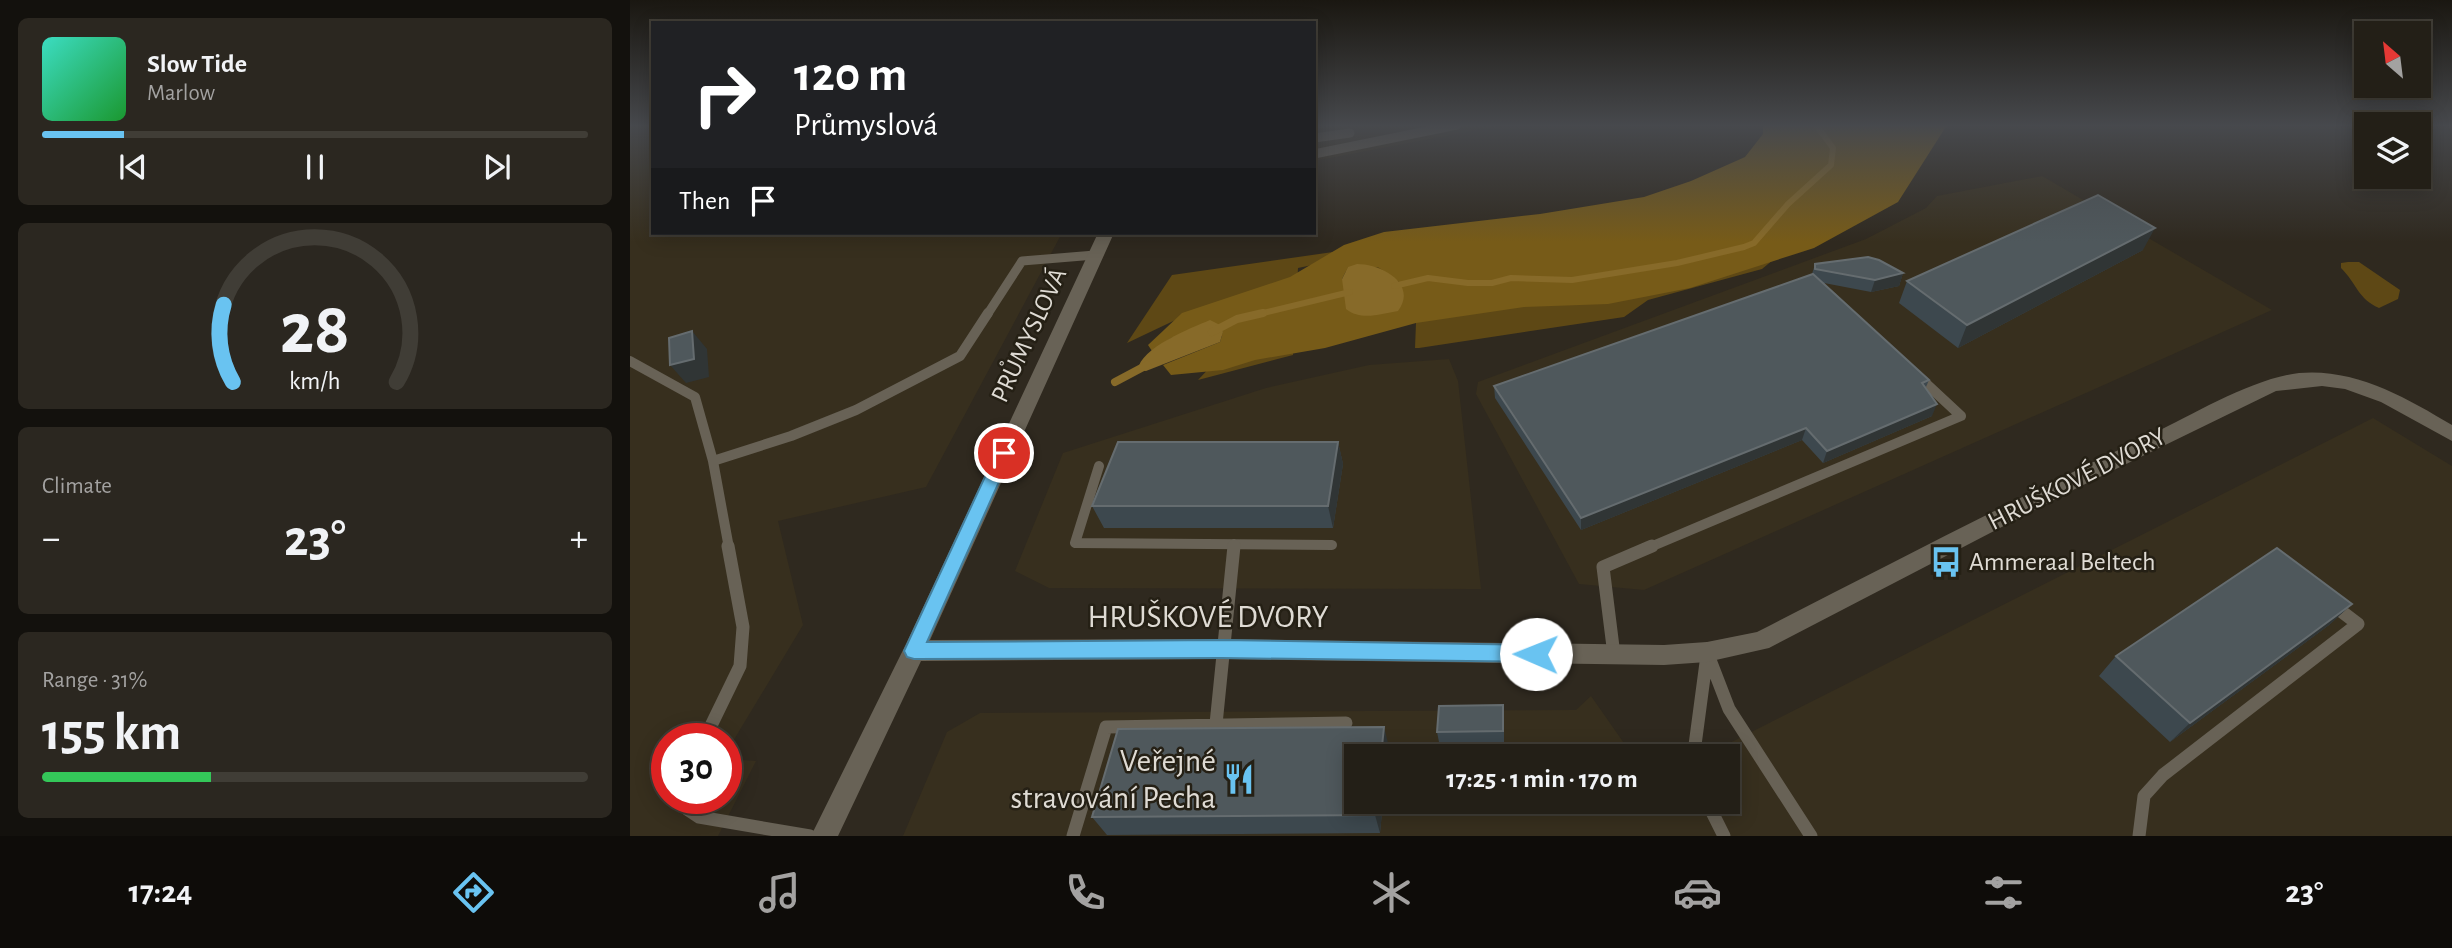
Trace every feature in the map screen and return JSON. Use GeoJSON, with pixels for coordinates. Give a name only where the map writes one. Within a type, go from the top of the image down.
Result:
{"type":"FeatureCollection","features":[{"type":"Feature","properties":{"kind":"street","name":"PRŮMYSLOVÁ"},"geometry":{"type":"LineString","coordinates":[[914,651],[1105,235]]}},
{"type":"Feature","properties":{"kind":"street","name":"HRUŠKOVÉ DVORY"},"geometry":{"type":"LineString","coordinates":[[914,651],[1222,649],[1614,655],[1707,652],[1761,640],[2068,483],[2272,385],[2293,379],[2348,381],[2401,403],[2452,434]]}},
{"type":"Feature","properties":{"kind":"street"},"geometry":{"type":"LineString","coordinates":[[824,836],[914,651]]}},
{"type":"Feature","properties":{"kind":"lane"},"geometry":{"type":"LineString","coordinates":[[713,461],[791,436],[856,410],[960,356],[1022,261],[1095,254]]}},
{"type":"Feature","properties":{"kind":"lane"},"geometry":{"type":"LineString","coordinates":[[630,361],[695,397],[713,461],[743,627],[740,666],[712,723]]}},
{"type":"Feature","properties":{"kind":"lane"},"geometry":{"type":"LineString","coordinates":[[1614,655],[1603,566],[1961,416],[1911,370]]}},
{"type":"Feature","properties":{"kind":"lane"},"geometry":{"type":"LineString","coordinates":[[1099,466],[1075,543],[1332,545]]}},
{"type":"Feature","properties":{"kind":"lane"},"geometry":{"type":"LineString","coordinates":[[1216,724],[1234,544]]}},
{"type":"Feature","properties":{"kind":"lane"},"geometry":{"type":"LineString","coordinates":[[2139,836],[2144,796],[2163,775],[2358,624],[2318,594]]}},
{"type":"Feature","properties":{"kind":"lane"},"geometry":{"type":"LineString","coordinates":[[1695,744],[1707,652]]}},
{"type":"Feature","properties":{"kind":"lane"},"geometry":{"type":"LineString","coordinates":[[1707,652],[1729,709],[1770,777],[1811,836]]}},
{"type":"Feature","properties":{"kind":"lane"},"geometry":{"type":"LineString","coordinates":[[1073,836],[1107,727],[1346,723]]}},
{"type":"Feature","properties":{"kind":"lane"},"geometry":{"type":"LineString","coordinates":[[694,814],[699,817],[810,836]]}},
{"type":"Feature","properties":{"kind":"lane"},"geometry":{"type":"LineString","coordinates":[[1713,814],[1724,836]]}},
{"type":"Feature","properties":{"kind":"shaded area"},"geometry":{"type":"Polygon","coordinates":[[[630,164],[651,164],[651,235],[1061,235],[926,487],[778,521],[803,625],[742,726],[742,723],[651,723],[651,814],[729,814],[718,836],[630,836],[630,164]]]}},
{"type":"Feature","properties":{"kind":"shaded area"},"geometry":{"type":"Polygon","coordinates":[[[1729,164],[1922,164],[1898,202],[1814,248],[1690,288],[1608,304],[1524,307],[1416,323],[1325,348],[1255,360],[1223,370],[1171,375],[1163,365],[1220,342],[1223,332],[1220,325],[1171,338],[1152,351],[1148,345],[1182,313],[1290,277],[1344,245],[1384,232],[1540,214],[1644,197],[1729,164]],[[1348,267],[1342,279],[1402,284],[1378,267],[1348,267]]]}},
{"type":"Feature","properties":{"kind":"shaded area"},"geometry":{"type":"Polygon","coordinates":[[[2042,176],[2272,310],[1644,590],[1579,584],[1476,394],[1478,382],[1866,239],[1926,208],[1937,196],[2042,176]]]}},
{"type":"Feature","properties":{"kind":"shaded area"},"geometry":{"type":"Polygon","coordinates":[[[1382,245],[1779,255],[1762,269],[1648,300],[1624,317],[1419,348],[1415,348],[1417,298],[1322,263],[1298,268],[1293,355],[1198,380],[1234,342],[1186,315],[1127,343],[1172,275],[1382,245]]]}},
{"type":"Feature","properties":{"kind":"shaded area"},"geometry":{"type":"Polygon","coordinates":[[[2359,262],[2400,290],[2398,299],[2379,308],[2372,304],[2362,296],[2341,268],[2341,263],[2359,262]]]}},
{"type":"Feature","properties":{"kind":"shaded area"},"geometry":{"type":"Polygon","coordinates":[[[1357,264],[1377,268],[1394,277],[1404,292],[1398,311],[1364,316],[1346,309],[1342,279],[1348,267],[1357,264]]]}},
{"type":"Feature","properties":{"kind":"shaded area"},"geometry":{"type":"Polygon","coordinates":[[[1210,320],[1220,325],[1223,332],[1220,342],[1146,371],[1138,370],[1147,354],[1157,347],[1210,320]]]}},
{"type":"Feature","properties":{"kind":"shaded area"},"geometry":{"type":"Polygon","coordinates":[[[1449,359],[1458,381],[1481,589],[1049,588],[1015,571],[1063,453],[1266,388],[1369,365],[1449,359]]]}},
{"type":"Feature","properties":{"kind":"shaded area"},"geometry":{"type":"Polygon","coordinates":[[[2373,418],[2452,466],[2452,836],[903,836],[947,732],[980,713],[1576,710],[1591,696],[1625,744],[1344,744],[1344,814],[1740,814],[1740,744],[1728,744],[2373,418]]]}},
{"type":"Feature","properties":{"kind":"shaded area"},"geometry":{"type":"Polygon","coordinates":[[[742,760],[756,761],[742,789],[742,760]]]}},
{"type":"Feature","properties":{"kind":"building"},"geometry":{"type":"Polygon","coordinates":[[[2098,195],[2155,228],[1967,325],[1907,281],[2098,195]]]}},
{"type":"Feature","properties":{"kind":"building"},"geometry":{"type":"Polygon","coordinates":[[[1868,257],[1903,273],[1875,280],[1815,269],[1815,264],[1868,257]]]}},
{"type":"Feature","properties":{"kind":"building"},"geometry":{"type":"Polygon","coordinates":[[[1813,274],[1929,380],[1922,383],[1937,404],[1827,451],[1806,428],[1581,518],[1494,386],[1813,274]]]}},
{"type":"Feature","properties":{"kind":"building"},"geometry":{"type":"Polygon","coordinates":[[[692,331],[694,359],[670,365],[669,338],[692,331]]]}},
{"type":"Feature","properties":{"kind":"building"},"geometry":{"type":"Polygon","coordinates":[[[1118,442],[1338,442],[1328,506],[1092,506],[1118,442]]]}},
{"type":"Feature","properties":{"kind":"building"},"geometry":{"type":"Polygon","coordinates":[[[2277,548],[2352,604],[2190,723],[2116,656],[2277,548]]]}},
{"type":"Feature","properties":{"kind":"building"},"geometry":{"type":"Polygon","coordinates":[[[1503,705],[1503,731],[1437,732],[1439,706],[1503,705]]]}},
{"type":"Feature","properties":{"kind":"building","name":"Veřejné stravování Pecha"},"geometry":{"type":"Polygon","coordinates":[[[1384,727],[1382,744],[1344,744],[1344,814],[1375,815],[1092,817],[1118,729],[1384,727]]]}},
{"type":"Feature","properties":{"kind":"waterway"},"geometry":{"type":"LineString","coordinates":[[1394,286],[1428,278],[1468,283],[1492,283],[1511,278],[1572,280],[1677,263],[1744,247],[1754,243],[1788,204],[1831,164]]}},
{"type":"Feature","properties":{"kind":"waterway"},"geometry":{"type":"LineString","coordinates":[[1255,315],[1350,292]]}},
{"type":"Feature","properties":{"kind":"waterway"},"geometry":{"type":"LineString","coordinates":[[1212,332],[1237,319],[1263,313]]}},
{"type":"Feature","properties":{"kind":"waterway"},"geometry":{"type":"LineString","coordinates":[[1115,382],[1147,365]]}},
{"type":"Feature","properties":{"kind":"place","name":"Ammeraal Beltech"},"geometry":{"type":"Point","coordinates":[1946,562]}},
{"type":"Feature","properties":{"kind":"place","name":"Veřejné stravování Pecha"},"geometry":{"type":"Point","coordinates":[1239,779]}},
{"type":"Feature","properties":{"kind":"route"},"geometry":{"type":"LineString","coordinates":[[1004,453],[914,651],[1222,649],[1536,654]]}}]}
